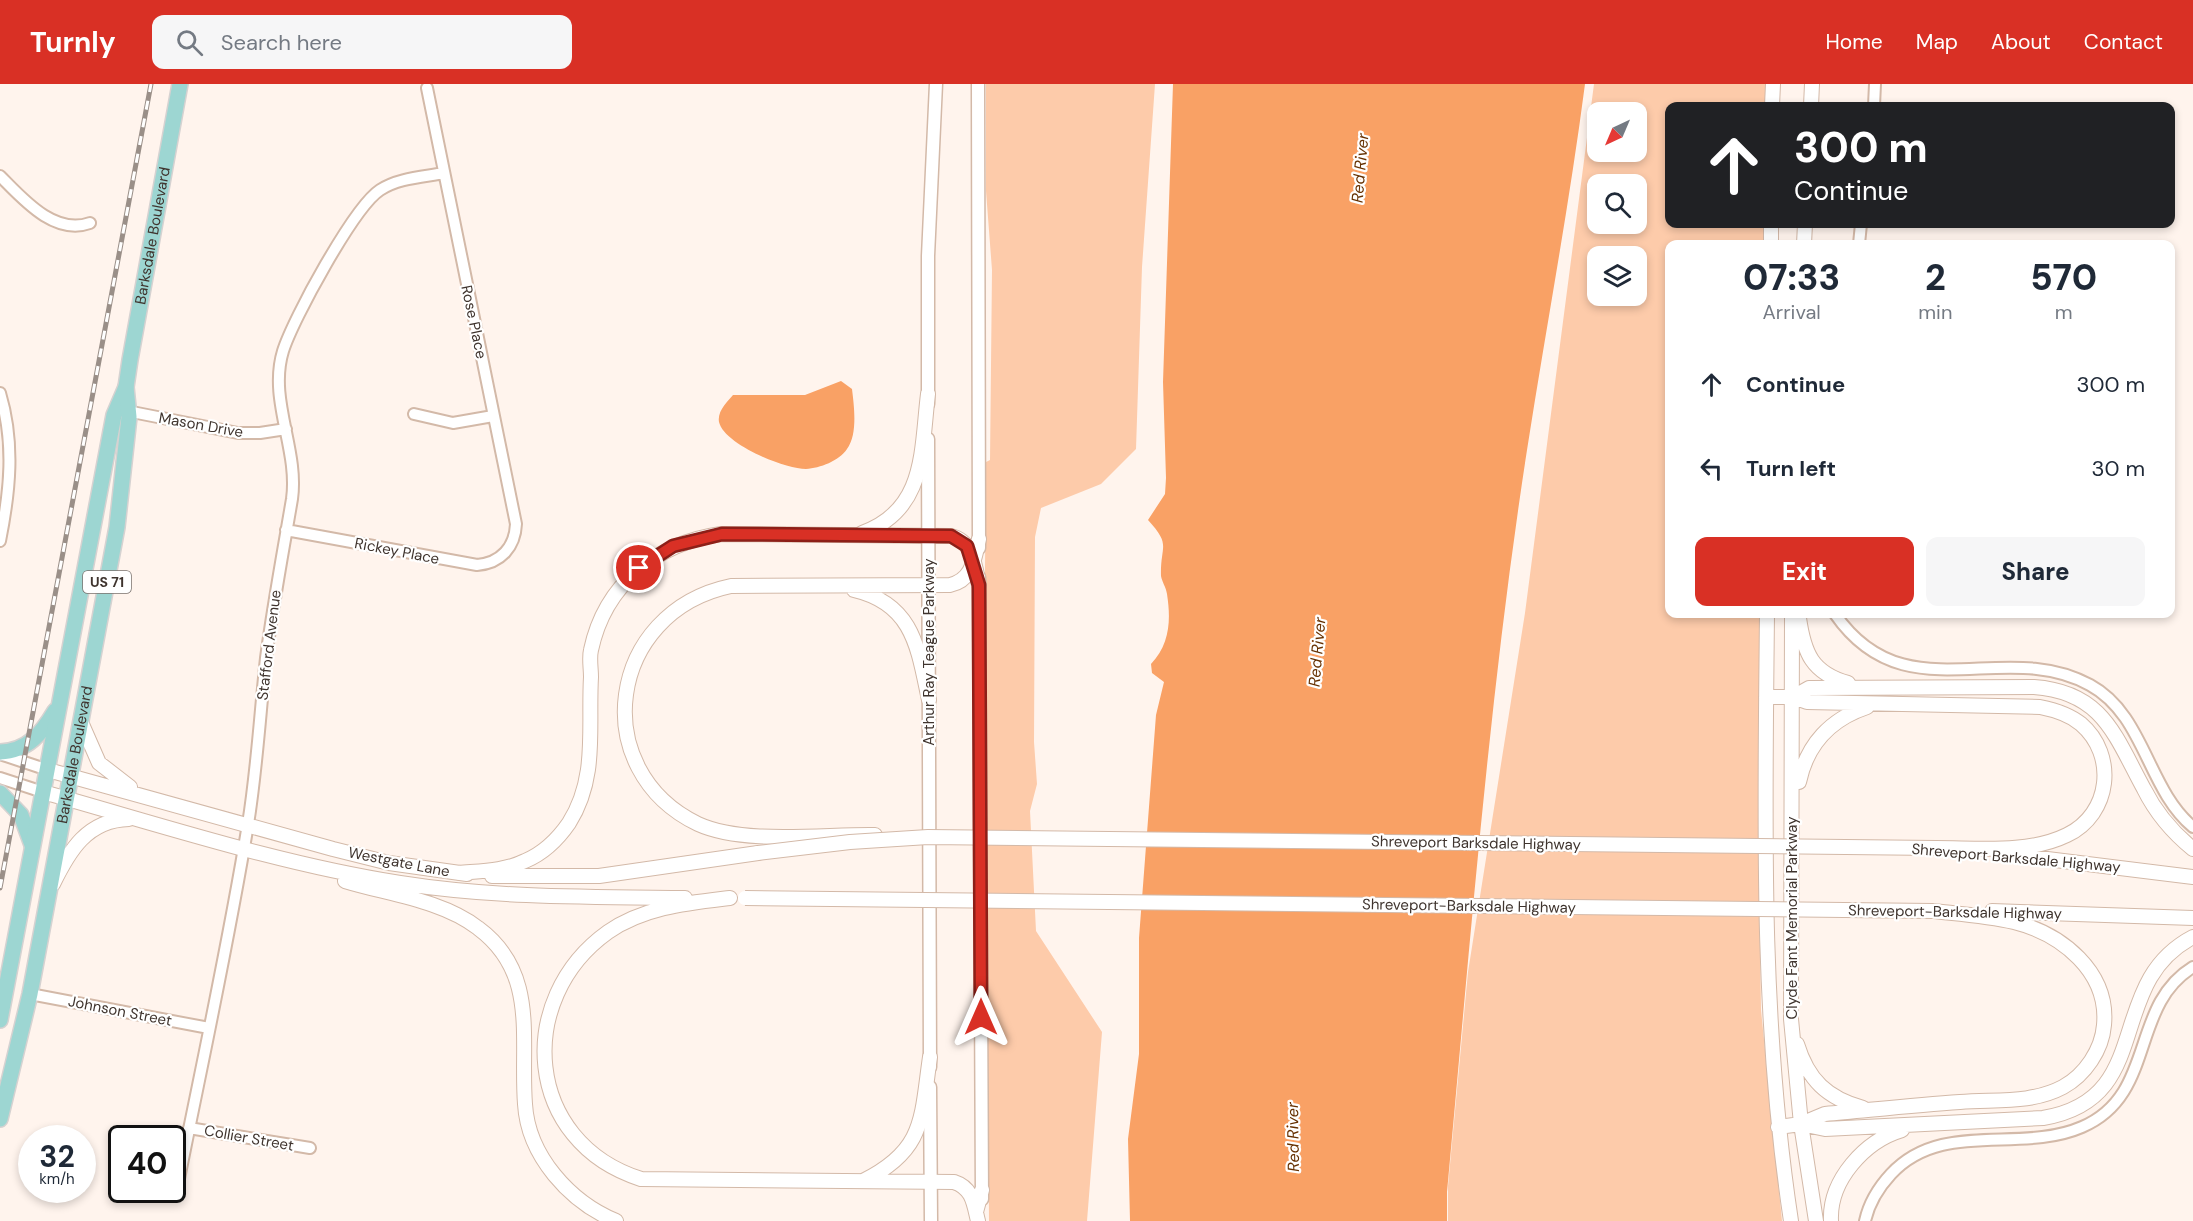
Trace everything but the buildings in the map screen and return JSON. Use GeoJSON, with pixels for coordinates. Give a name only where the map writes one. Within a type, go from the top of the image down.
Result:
{"type":"FeatureCollection","features":[{"type":"Feature","properties":{"kind":"main road","name":"Barksdale Boulevard"},"geometry":{"type":"LineString","coordinates":[[0,1020],[84,574],[123,410],[138,305],[180,84]]}},
{"type":"Feature","properties":{"kind":"main road"},"geometry":{"type":"LineString","coordinates":[[1772,102],[1773,84]]}},
{"type":"Feature","properties":{"kind":"main road"},"geometry":{"type":"LineString","coordinates":[[1811,102],[1812,84]]}},
{"type":"Feature","properties":{"kind":"main road"},"geometry":{"type":"LineString","coordinates":[[852,536],[887,520],[910,496],[919,469],[928,394]]}},
{"type":"Feature","properties":{"kind":"main road","name":"Barksdale Boulevard"},"geometry":{"type":"LineString","coordinates":[[0,1119],[30,994],[108,578],[121,500],[123,410]]}},
{"type":"Feature","properties":{"kind":"main road"},"geometry":{"type":"LineString","coordinates":[[459,873],[506,868],[525,861],[547,849],[563,832],[584,795],[592,748],[591,651],[604,614],[639,568],[673,546],[704,536],[722,534],[929,536],[960,539],[967,546],[974,560],[979,585]]}},
{"type":"Feature","properties":{"kind":"main road"},"geometry":{"type":"LineString","coordinates":[[928,837],[836,834],[756,836],[734,834],[698,824],[661,795],[638,764],[627,730],[625,710],[630,670],[638,650],[653,630],[689,600],[709,591],[731,586],[822,587],[928,585],[959,582],[969,573],[979,539]]}},
{"type":"Feature","properties":{"kind":"main road"},"geometry":{"type":"LineString","coordinates":[[84,574],[108,578]]}},
{"type":"Feature","properties":{"kind":"main road"},"geometry":{"type":"LineString","coordinates":[[822,587],[868,594],[881,600],[900,616],[916,642],[929,700]]}},
{"type":"Feature","properties":{"kind":"main road","name":"Clyde Fant Memorial Parkway"},"geometry":{"type":"LineString","coordinates":[[1767,618],[1764,864],[1766,958],[1778,1127],[1791,1221]]}},
{"type":"Feature","properties":{"kind":"main road","name":"Clyde Fant Memorial Parkway"},"geometry":{"type":"LineString","coordinates":[[1792,618],[1791,1019],[1801,1124],[1816,1221]]}},
{"type":"Feature","properties":{"kind":"main road"},"geometry":{"type":"LineString","coordinates":[[1800,618],[1803,642],[1813,662],[1837,680],[1862,687]]}},
{"type":"Feature","properties":{"kind":"main road"},"geometry":{"type":"LineString","coordinates":[[1793,697],[1809,688],[1862,687],[2034,687],[2069,693],[2101,714],[2120,741],[2157,813],[2193,849]]}},
{"type":"Feature","properties":{"kind":"main road"},"geometry":{"type":"LineString","coordinates":[[1766,696],[1793,697],[1807,702],[2055,710],[2081,724],[2099,747],[2105,776],[2103,791],[2089,819],[2075,830],[2052,841],[2019,847],[1936,848]]}},
{"type":"Feature","properties":{"kind":"main road"},"geometry":{"type":"LineString","coordinates":[[0,753],[20,748],[36,738],[60,703]]}},
{"type":"Feature","properties":{"kind":"main road"},"geometry":{"type":"LineString","coordinates":[[1793,825],[1799,781],[1808,753],[1837,720],[1875,705]]}},
{"type":"Feature","properties":{"kind":"main road"},"geometry":{"type":"LineString","coordinates":[[81,722],[99,763],[139,794]]}},
{"type":"Feature","properties":{"kind":"main road","name":"Westgate Lane"},"geometry":{"type":"LineString","coordinates":[[48,770],[389,862],[459,873],[570,878],[664,868],[758,853]]}},
{"type":"Feature","properties":{"kind":"main road","name":"Westgate Lane"},"geometry":{"type":"LineString","coordinates":[[43,792],[304,865],[401,883],[495,894],[737,898]]}},
{"type":"Feature","properties":{"kind":"main road"},"geometry":{"type":"LineString","coordinates":[[0,793],[21,815],[33,849]]}},
{"type":"Feature","properties":{"kind":"main road"},"geometry":{"type":"LineString","coordinates":[[50,892],[67,855],[84,835],[114,820],[141,819]]}},
{"type":"Feature","properties":{"kind":"main road","name":"Shreveport Barksdale Highway"},"geometry":{"type":"LineString","coordinates":[[758,853],[850,842],[928,837],[1936,848],[2053,858],[2193,877]]}},
{"type":"Feature","properties":{"kind":"main road"},"geometry":{"type":"LineString","coordinates":[[304,865],[340,880],[456,915],[490,938],[507,958],[517,979],[524,1006],[525,1107],[538,1148],[563,1186],[581,1201],[616,1221]]}},
{"type":"Feature","properties":{"kind":"main road"},"geometry":{"type":"LineString","coordinates":[[737,898],[676,905],[625,922],[592,946],[568,977],[550,1017],[545,1063],[550,1097],[573,1135],[588,1152],[604,1163],[641,1179],[950,1182],[962,1185],[971,1195],[976,1219]]}},
{"type":"Feature","properties":{"kind":"main road","name":"Shreveport-Barksdale Highway"},"geometry":{"type":"LineString","coordinates":[[737,898],[1933,911],[2193,918]]}},
{"type":"Feature","properties":{"kind":"main road"},"geometry":{"type":"LineString","coordinates":[[1801,1124],[1812,1117],[1825,1114],[2019,1099],[2049,1093],[2064,1086],[2085,1070],[2095,1056],[2104,1032],[2105,1016],[2101,990],[2087,966],[2066,945],[2035,929],[2012,921],[1933,911]]}},
{"type":"Feature","properties":{"kind":"main road"},"geometry":{"type":"LineString","coordinates":[[1778,1127],[1801,1124],[1825,1129],[2043,1118],[2058,1116],[2088,1103],[2107,1085],[2116,1070],[2145,982],[2171,951],[2193,937]]}},
{"type":"Feature","properties":{"kind":"main road"},"geometry":{"type":"LineString","coordinates":[[6,989],[30,994]]}},
{"type":"Feature","properties":{"kind":"main road"},"geometry":{"type":"LineString","coordinates":[[1791,1019],[1804,1066],[1813,1080],[1826,1093],[1842,1102],[1870,1110]]}},
{"type":"Feature","properties":{"kind":"main road"},"geometry":{"type":"LineString","coordinates":[[861,1182],[894,1163],[914,1139],[922,1115],[930,1057]]}},
{"type":"Feature","properties":{"kind":"main road"},"geometry":{"type":"LineString","coordinates":[[1831,1221],[1833,1199],[1838,1186],[1862,1153],[1891,1133],[1918,1125]]}},
{"type":"Feature","properties":{"kind":"main road"},"geometry":{"type":"LineString","coordinates":[[976,1219],[982,1190]]}},
{"type":"Feature","properties":{"kind":"street","name":"Arthur Ray Teague Parkway"},"geometry":{"type":"LineString","coordinates":[[932,1221],[928,256],[936,84]]}},
{"type":"Feature","properties":{"kind":"street"},"geometry":{"type":"LineString","coordinates":[[978,84],[982,1190]]}},
{"type":"Feature","properties":{"kind":"street"},"geometry":{"type":"LineString","coordinates":[[1874,102],[1875,84]]}},
{"type":"Feature","properties":{"kind":"street","name":"Rose Place"},"geometry":{"type":"LineString","coordinates":[[427,88],[516,524],[514,538],[505,553]]}},
{"type":"Feature","properties":{"kind":"street","name":"Stafford Avenue"},"geometry":{"type":"LineString","coordinates":[[186,1144],[248,825],[266,657],[293,475],[279,390],[282,354],[296,323],[352,220],[366,202],[385,187],[444,173]]}},
{"type":"Feature","properties":{"kind":"street"},"geometry":{"type":"LineString","coordinates":[[0,176],[46,217],[74,225],[90,223]]}},
{"type":"Feature","properties":{"kind":"street"},"geometry":{"type":"LineString","coordinates":[[0,393],[6,423],[11,474],[0,541]]}},
{"type":"Feature","properties":{"kind":"street","name":"Mason Drive"},"geometry":{"type":"LineString","coordinates":[[123,410],[238,433],[260,433],[286,429]]}},
{"type":"Feature","properties":{"kind":"street"},"geometry":{"type":"LineString","coordinates":[[414,414],[453,423],[493,416]]}},
{"type":"Feature","properties":{"kind":"street","name":"Rickey Place"},"geometry":{"type":"LineString","coordinates":[[286,530],[477,565],[493,562],[505,553]]}},
{"type":"Feature","properties":{"kind":"street"},"geometry":{"type":"LineString","coordinates":[[1838,618],[1856,640],[1868,649],[1889,661],[1910,667],[2044,670],[2076,677],[2093,687],[2126,717],[2162,786],[2193,827]]}},
{"type":"Feature","properties":{"kind":"street"},"geometry":{"type":"LineString","coordinates":[[0,753],[48,770]]}},
{"type":"Feature","properties":{"kind":"street"},"geometry":{"type":"LineString","coordinates":[[0,778],[43,792]]}},
{"type":"Feature","properties":{"kind":"street"},"geometry":{"type":"LineString","coordinates":[[1864,1221],[1871,1202],[1883,1182],[1904,1162],[1929,1148],[1958,1141],[2044,1137],[2084,1126],[2101,1116],[2126,1090],[2135,1072],[2157,1004],[2173,982],[2193,967]]}},
{"type":"Feature","properties":{"kind":"street","name":"Johnson Street"},"geometry":{"type":"LineString","coordinates":[[30,994],[209,1028]]}},
{"type":"Feature","properties":{"kind":"street","name":"Collier Street"},"geometry":{"type":"LineString","coordinates":[[189,1128],[310,1148]]}},
{"type":"Feature","properties":{"kind":"shaded area"},"geometry":{"type":"Polygon","coordinates":[[[986,84],[1155,84],[1142,267],[1136,449],[1101,484],[1041,508],[1035,537],[1034,742],[1037,784],[1030,811],[1036,931],[1102,1032],[1087,1221],[989,1221],[985,568],[986,462],[990,460],[992,270],[986,191],[986,84]]]}},
{"type":"Feature","properties":{"kind":"shaded area"},"geometry":{"type":"Polygon","coordinates":[[[1594,84],[1767,84],[1767,102],[1665,102],[1665,228],[1765,228],[1765,240],[1665,240],[1665,618],[1761,618],[1758,832],[1761,1010],[1782,1221],[1448,1221],[1448,1186],[1468,972],[1525,613],[1587,138],[1587,162],[1647,162],[1647,102],[1592,102],[1594,84]]]}},
{"type":"Feature","properties":{"kind":"water","name":"Red River"},"geometry":{"type":"Polygon","coordinates":[[[1173,84],[1585,84],[1565,222],[1527,450],[1502,635],[1472,914],[1447,1192],[1447,1221],[1130,1221],[1128,1139],[1139,1054],[1139,938],[1156,715],[1164,682],[1152,673],[1151,664],[1162,648],[1169,622],[1167,594],[1161,576],[1162,541],[1148,520],[1165,494],[1166,478],[1163,382],[1173,84]]]}},
{"type":"Feature","properties":{"kind":"water"},"geometry":{"type":"Polygon","coordinates":[[[841,381],[852,389],[853,436],[844,453],[823,465],[806,469],[770,460],[732,439],[719,422],[721,410],[733,395],[805,395],[841,381]]]}},
{"type":"Feature","properties":{"kind":"railway"},"geometry":{"type":"LineString","coordinates":[[0,888],[151,84]]}},
{"type":"Feature","properties":{"kind":"route"},"geometry":{"type":"LineString","coordinates":[[639,568],[673,546],[704,536],[722,534],[951,536],[960,539],[967,546],[972,553],[979,585],[981,1017]]}}]}
